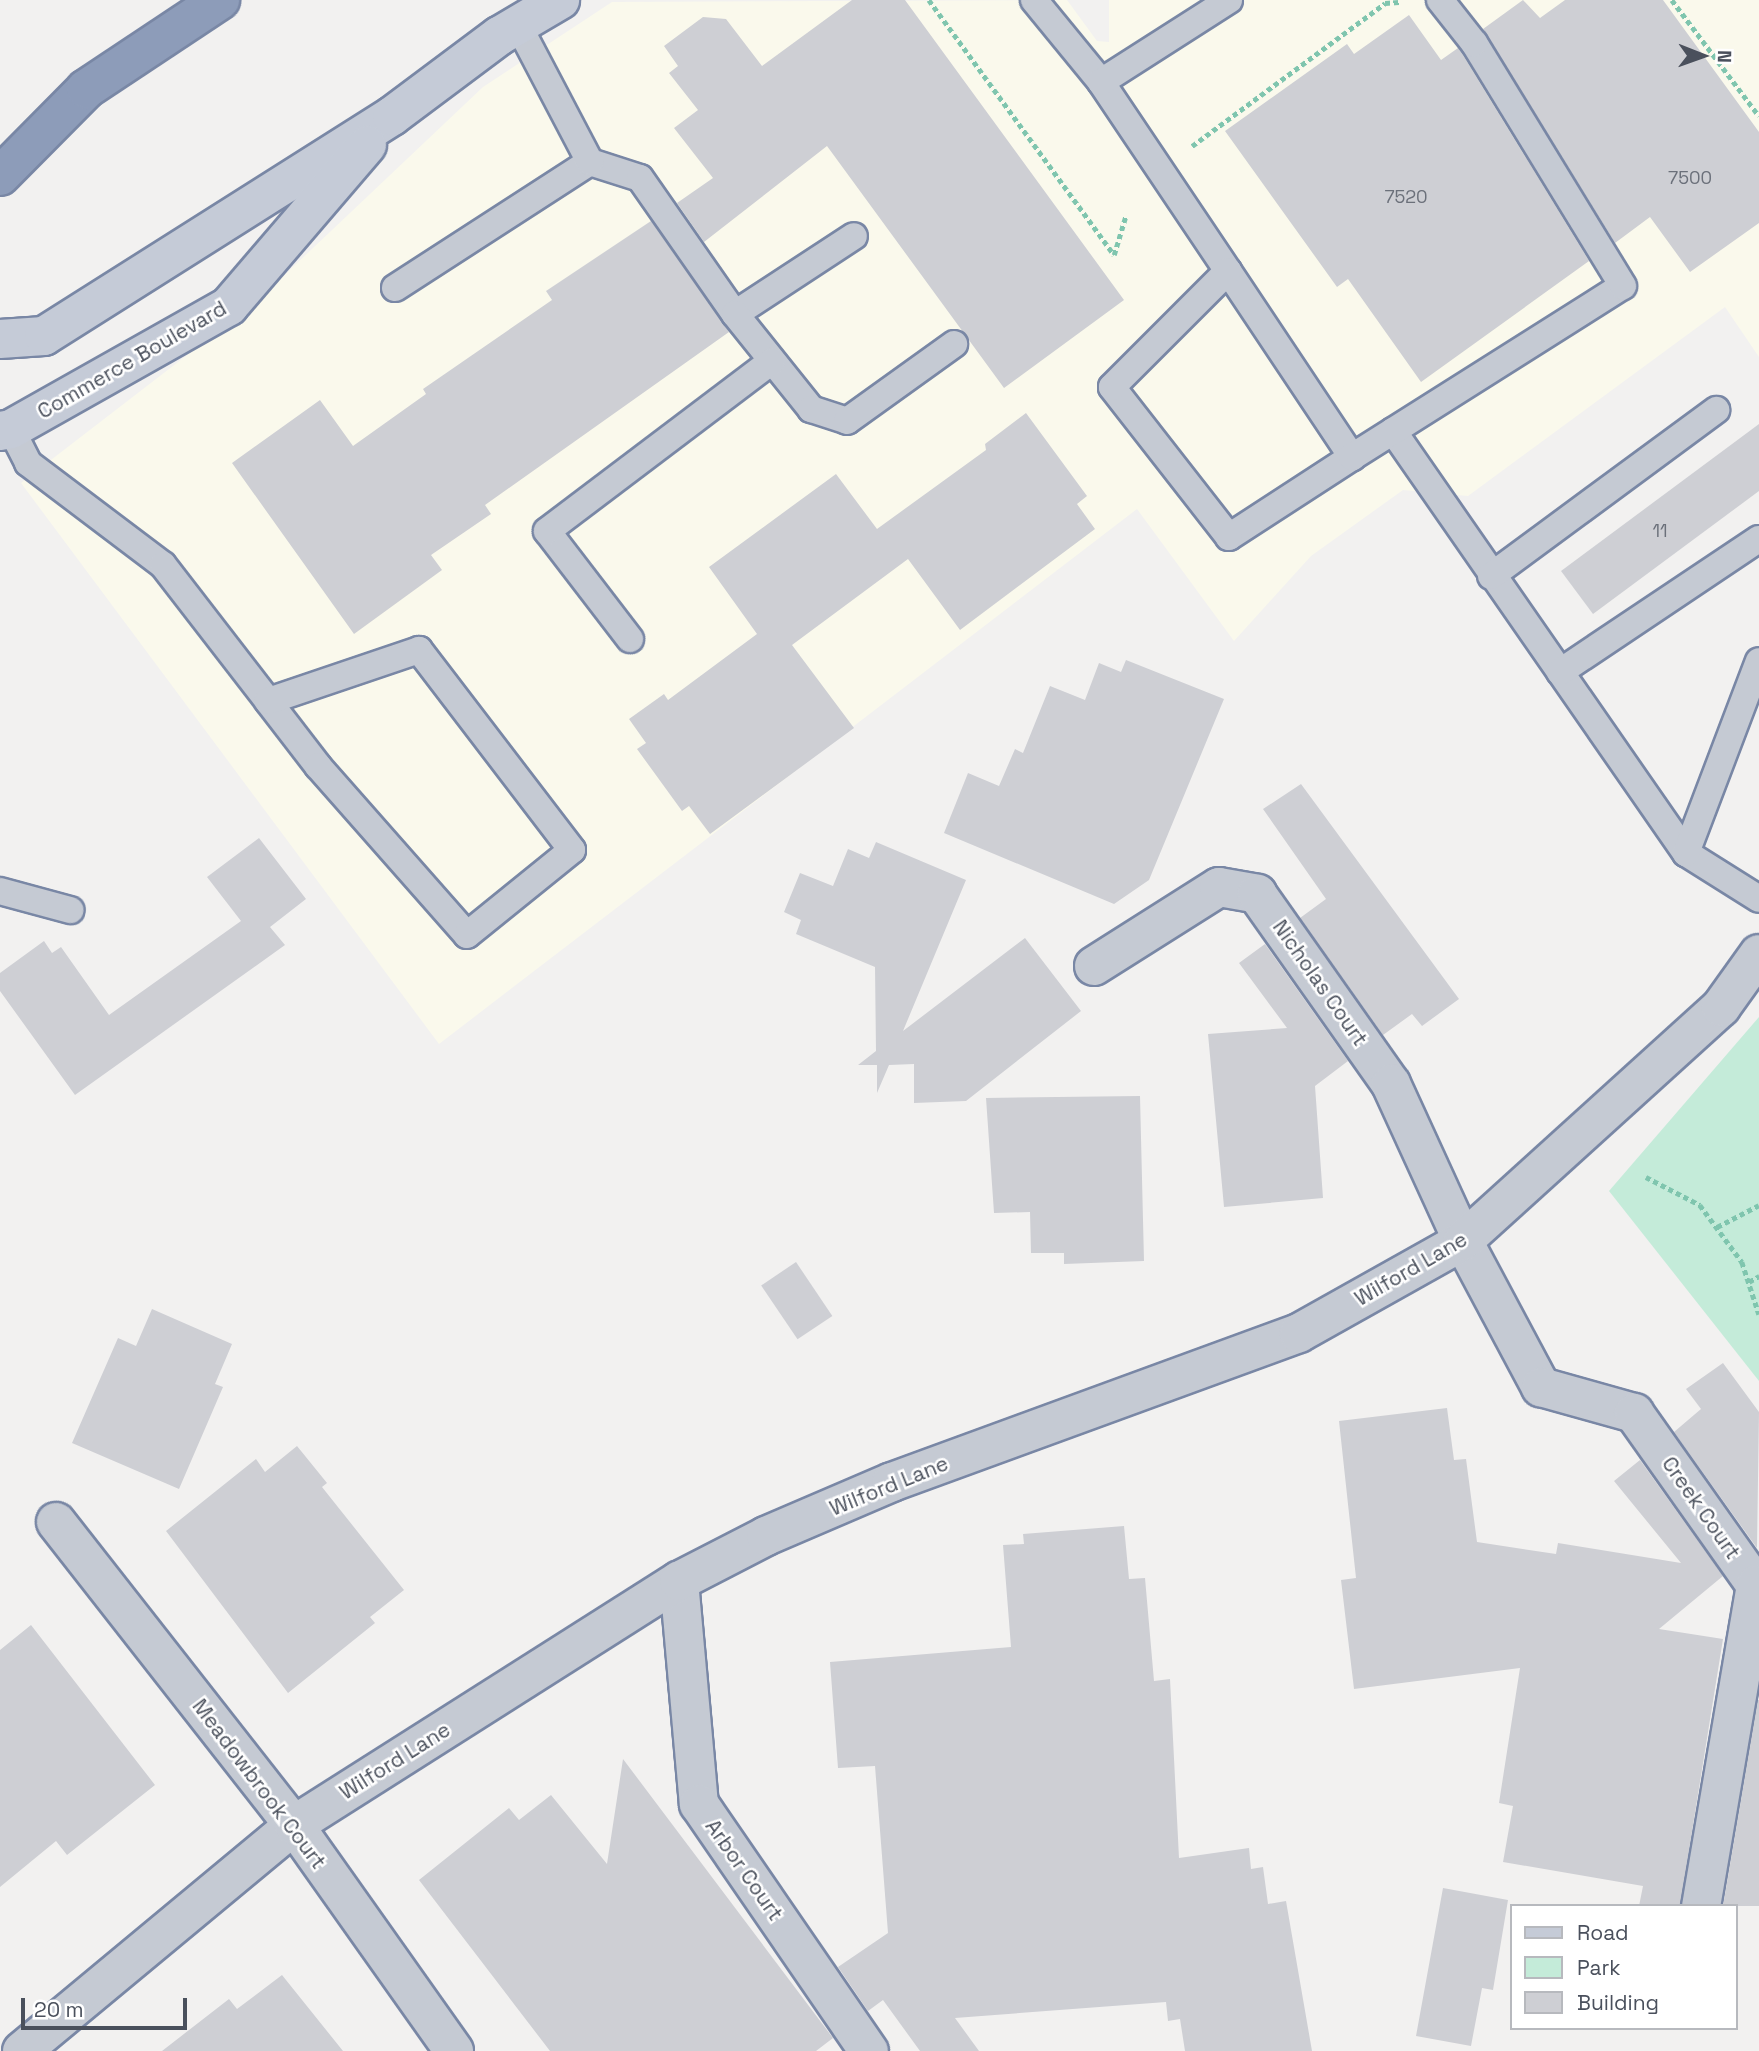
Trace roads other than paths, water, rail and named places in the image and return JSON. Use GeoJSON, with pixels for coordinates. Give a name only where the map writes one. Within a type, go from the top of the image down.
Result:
{"type":"FeatureCollection","features":[{"type":"Feature","properties":{"kind":"highway"},"geometry":{"type":"LineString","coordinates":[[0,176],[86,89],[220,0]]}},
{"type":"Feature","properties":{"kind":"street","name":"Commerce Boulevard"},"geometry":{"type":"LineString","coordinates":[[0,339],[44,336],[392,116],[518,25],[560,0]]}},
{"type":"Feature","properties":{"kind":"street","name":"Commerce Boulevard"},"geometry":{"type":"LineString","coordinates":[[6,430],[229,306],[392,116]]}},
{"type":"Feature","properties":{"kind":"street","name":"Nicholas Court"},"geometry":{"type":"LineString","coordinates":[[1094,966],[1219,887],[1257,894],[1391,1084],[1463,1241]]}},
{"type":"Feature","properties":{"kind":"street","name":"Wilford Lane"},"geometry":{"type":"LineString","coordinates":[[22,2051],[294,1825],[679,1580],[766,1536],[892,1482],[1299,1332],[1463,1241],[1721,1007],[1759,954]]}},
{"type":"Feature","properties":{"kind":"street","name":"Creek Court"},"geometry":{"type":"LineString","coordinates":[[1463,1241],[1541,1387],[1634,1413],[1756,1585],[1701,1904]]}},
{"type":"Feature","properties":{"kind":"street","name":"Meadowbrook Court"},"geometry":{"type":"LineString","coordinates":[[56,1522],[294,1825],[454,2051]]}},
{"type":"Feature","properties":{"kind":"street","name":"Arbor Court"},"geometry":{"type":"LineString","coordinates":[[679,1580],[699,1804],[869,2051]]}},
{"type":"Feature","properties":{"kind":"lane"},"geometry":{"type":"LineString","coordinates":[[1034,0],[1101,82],[1352,457]]}},
{"type":"Feature","properties":{"kind":"lane"},"geometry":{"type":"LineString","coordinates":[[1101,82],[1229,0]]}},
{"type":"Feature","properties":{"kind":"lane"},"geometry":{"type":"LineString","coordinates":[[1228,271],[1112,387],[1229,537],[1623,286],[1474,43],[1440,0]]}},
{"type":"Feature","properties":{"kind":"lane"},"geometry":{"type":"LineString","coordinates":[[518,25],[590,163],[640,178],[735,314],[811,409],[847,421],[954,344]]}},
{"type":"Feature","properties":{"kind":"lane"},"geometry":{"type":"LineString","coordinates":[[395,288],[590,163]]}},
{"type":"Feature","properties":{"kind":"lane"},"geometry":{"type":"LineString","coordinates":[[735,314],[854,236]]}},
{"type":"Feature","properties":{"kind":"lane"},"geometry":{"type":"LineString","coordinates":[[630,639],[547,531],[772,361]]}},
{"type":"Feature","properties":{"kind":"lane"},"geometry":{"type":"LineString","coordinates":[[1490,576],[1716,410]]}},
{"type":"Feature","properties":{"kind":"lane"},"geometry":{"type":"LineString","coordinates":[[6,430],[28,463],[163,565],[318,766],[467,934],[572,850],[419,650],[268,701]]}},
{"type":"Feature","properties":{"kind":"lane"},"geometry":{"type":"LineString","coordinates":[[1393,431],[1490,576],[1560,671],[1686,853],[1759,898]]}},
{"type":"Feature","properties":{"kind":"lane"},"geometry":{"type":"LineString","coordinates":[[1560,671],[1759,539]]}},
{"type":"Feature","properties":{"kind":"lane"},"geometry":{"type":"LineString","coordinates":[[1686,853],[1759,661]]}},
{"type":"Feature","properties":{"kind":"lane"},"geometry":{"type":"LineString","coordinates":[[0,891],[71,910]]}}]}
